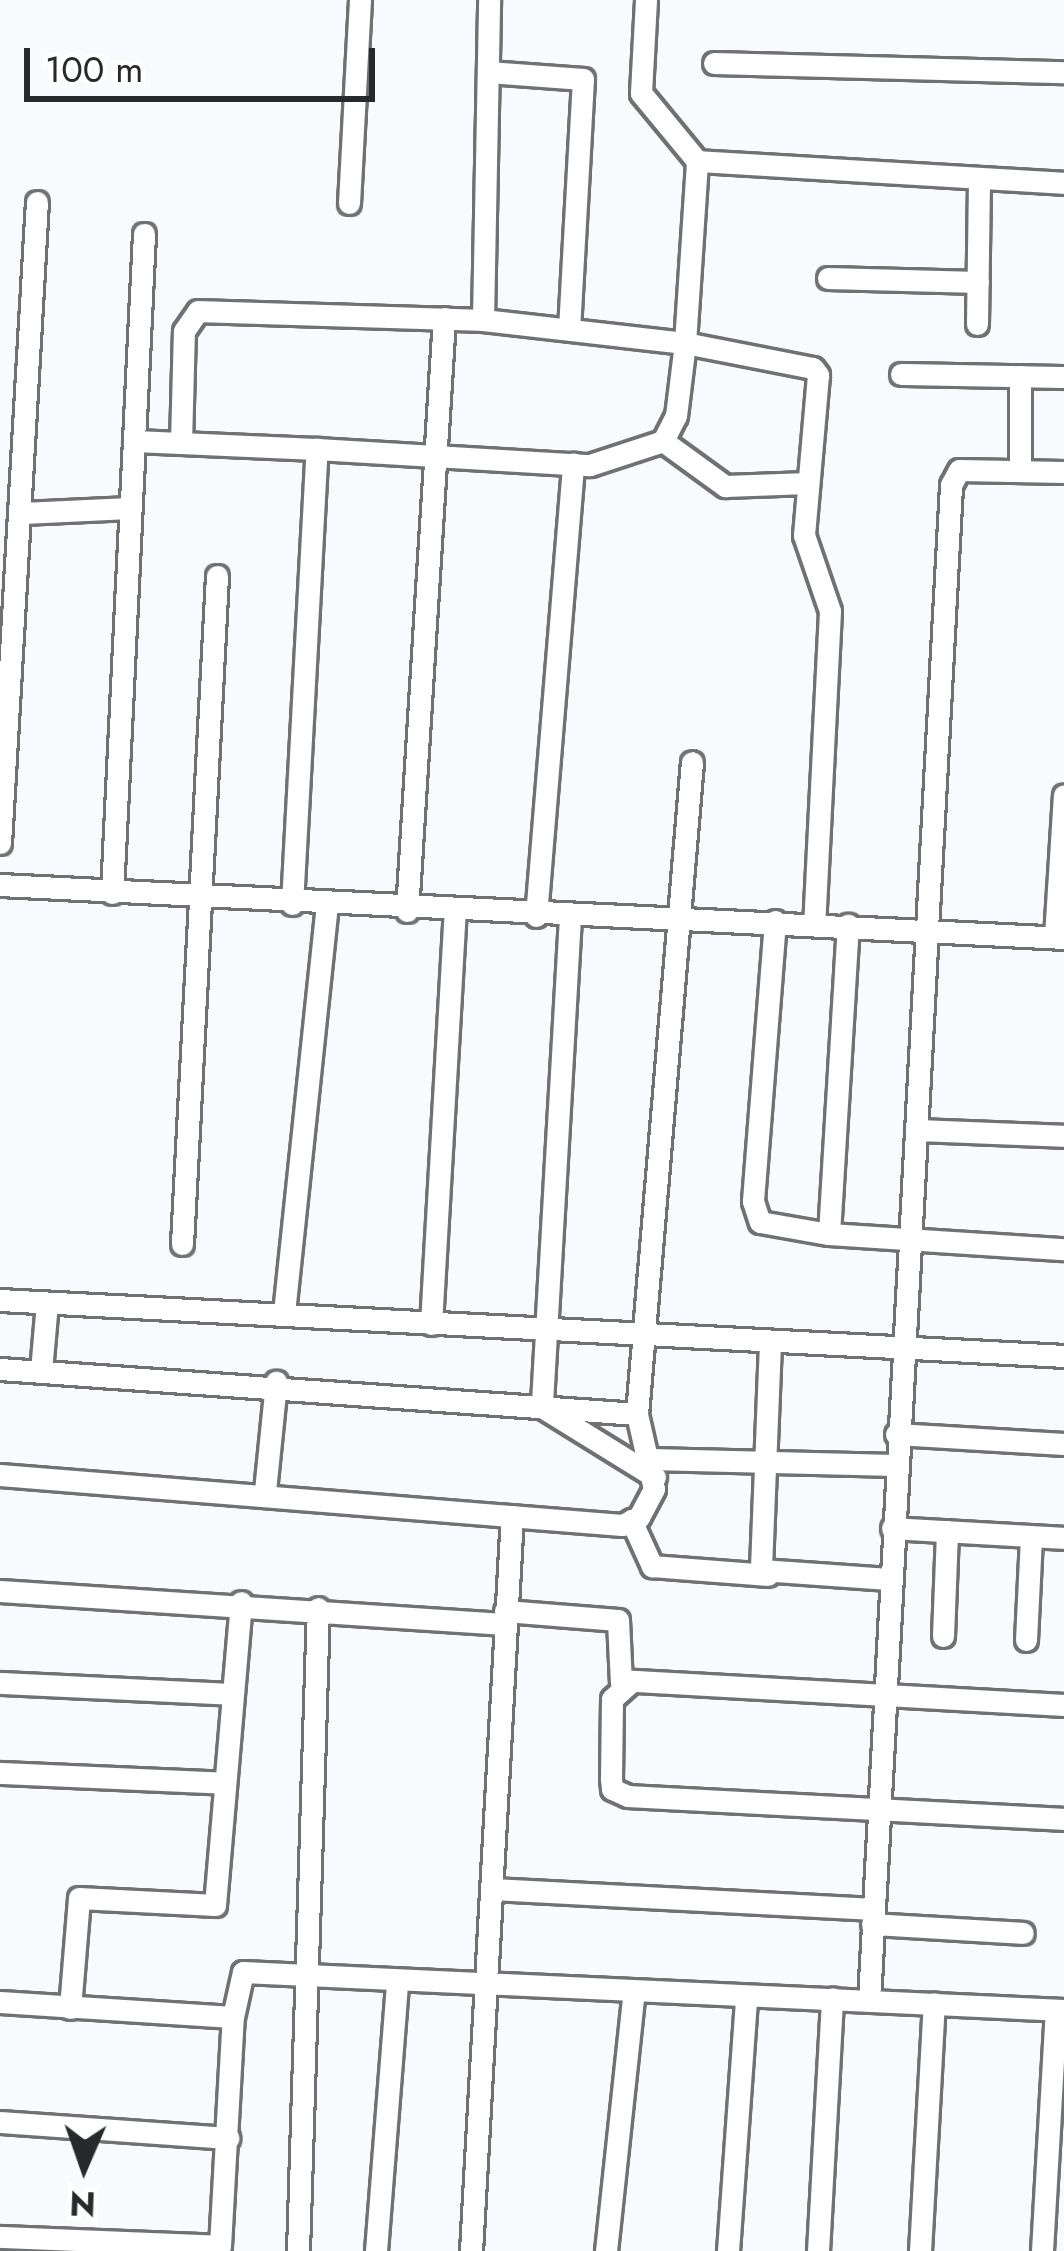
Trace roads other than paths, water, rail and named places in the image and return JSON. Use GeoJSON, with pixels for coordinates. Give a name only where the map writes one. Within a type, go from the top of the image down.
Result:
{"type":"FeatureCollection","features":[{"type":"Feature","properties":{"kind":"street"},"geometry":{"type":"LineString","coordinates":[[349,203],[360,0]]}},
{"type":"Feature","properties":{"kind":"street"},"geometry":{"type":"LineString","coordinates":[[483,320],[489,0]]}},
{"type":"Feature","properties":{"kind":"street"},"geometry":{"type":"LineString","coordinates":[[134,440],[573,464],[608,464],[664,441],[676,416],[685,343],[697,161],[641,93],[646,0]]}},
{"type":"Feature","properties":{"kind":"street"},"geometry":{"type":"LineString","coordinates":[[715,63],[1064,72]]}},
{"type":"Feature","properties":{"kind":"street"},"geometry":{"type":"LineString","coordinates":[[488,72],[583,79],[569,327]]}},
{"type":"Feature","properties":{"kind":"street"},"geometry":{"type":"LineString","coordinates":[[697,161],[980,182],[1064,183]]}},
{"type":"Feature","properties":{"kind":"street"},"geometry":{"type":"LineString","coordinates":[[977,324],[980,182]]}},
{"type":"Feature","properties":{"kind":"street"},"geometry":{"type":"LineString","coordinates":[[0,843],[10,541],[22,513],[37,202]]}},
{"type":"Feature","properties":{"kind":"street"},"geometry":{"type":"LineString","coordinates":[[112,893],[144,234]]}},
{"type":"Feature","properties":{"kind":"street"},"geometry":{"type":"LineString","coordinates":[[828,278],[978,282]]}},
{"type":"Feature","properties":{"kind":"street"},"geometry":{"type":"LineString","coordinates":[[181,443],[184,331],[198,311],[444,318],[569,327],[813,368],[805,552],[830,610],[814,923]]}},
{"type":"Feature","properties":{"kind":"street"},"geometry":{"type":"LineString","coordinates":[[407,911],[431,455],[444,318]]}},
{"type":"Feature","properties":{"kind":"street"},"geometry":{"type":"LineString","coordinates":[[901,374],[1064,376]]}},
{"type":"Feature","properties":{"kind":"street"},"geometry":{"type":"LineString","coordinates":[[1020,376],[1020,471]]}},
{"type":"Feature","properties":{"kind":"street"},"geometry":{"type":"LineString","coordinates":[[664,441],[725,486],[808,483]]}},
{"type":"Feature","properties":{"kind":"street"},"geometry":{"type":"LineString","coordinates":[[292,904],[317,449]]}},
{"type":"Feature","properties":{"kind":"street"},"geometry":{"type":"LineString","coordinates":[[536,916],[573,464]]}},
{"type":"Feature","properties":{"kind":"street"},"geometry":{"type":"LineString","coordinates":[[869,2000],[896,1433],[951,485],[959,470],[1064,472]]}},
{"type":"Feature","properties":{"kind":"street"},"geometry":{"type":"LineString","coordinates":[[22,513],[130,508]]}},
{"type":"Feature","properties":{"kind":"street"},"geometry":{"type":"LineString","coordinates":[[182,1244],[217,576]]}},
{"type":"Feature","properties":{"kind":"street"},"geometry":{"type":"LineString","coordinates":[[0,1475],[266,1491],[512,1516],[632,1520],[648,1506],[653,1468],[637,1414],[692,763]]}},
{"type":"Feature","properties":{"kind":"street"},"geometry":{"type":"LineString","coordinates":[[0,885],[407,911],[775,921],[1060,938],[1064,795]]}},
{"type":"Feature","properties":{"kind":"street"},"geometry":{"type":"LineString","coordinates":[[284,1313],[327,906]]}},
{"type":"Feature","properties":{"kind":"street"},"geometry":{"type":"LineString","coordinates":[[431,1324],[455,913]]}},
{"type":"Feature","properties":{"kind":"street"},"geometry":{"type":"LineString","coordinates":[[542,1407],[570,917]]}},
{"type":"Feature","properties":{"kind":"street"},"geometry":{"type":"LineString","coordinates":[[775,921],[753,1201],[771,1228],[1064,1249]]}},
{"type":"Feature","properties":{"kind":"street"},"geometry":{"type":"LineString","coordinates":[[829,1234],[848,925]]}},
{"type":"Feature","properties":{"kind":"street"},"geometry":{"type":"LineString","coordinates":[[916,1130],[1064,1136]]}},
{"type":"Feature","properties":{"kind":"street"},"geometry":{"type":"LineString","coordinates":[[0,1300],[645,1337],[1064,1355]]}},
{"type":"Feature","properties":{"kind":"street"},"geometry":{"type":"LineString","coordinates":[[41,1371],[47,1303]]}},
{"type":"Feature","properties":{"kind":"street"},"geometry":{"type":"LineString","coordinates":[[768,1575],[760,1559],[770,1343]]}},
{"type":"Feature","properties":{"kind":"street"},"geometry":{"type":"LineString","coordinates":[[0,1369],[276,1382],[637,1414]]}},
{"type":"Feature","properties":{"kind":"street"},"geometry":{"type":"LineString","coordinates":[[266,1491],[276,1382]]}},
{"type":"Feature","properties":{"kind":"street"},"geometry":{"type":"LineString","coordinates":[[542,1407],[653,1468],[765,1457],[895,1465]]}},
{"type":"Feature","properties":{"kind":"street"},"geometry":{"type":"LineString","coordinates":[[896,1433],[1064,1444]]}},
{"type":"Feature","properties":{"kind":"street"},"geometry":{"type":"LineString","coordinates":[[471,2251],[492,1986],[512,1516]]}},
{"type":"Feature","properties":{"kind":"street"},"geometry":{"type":"LineString","coordinates":[[632,1520],[652,1566],[890,1579]]}},
{"type":"Feature","properties":{"kind":"street"},"geometry":{"type":"LineString","coordinates":[[892,1528],[1064,1538]]}},
{"type":"Feature","properties":{"kind":"street"},"geometry":{"type":"LineString","coordinates":[[943,1636],[947,1531]]}},
{"type":"Feature","properties":{"kind":"street"},"geometry":{"type":"LineString","coordinates":[[1026,1640],[1031,1536]]}},
{"type":"Feature","properties":{"kind":"street"},"geometry":{"type":"LineString","coordinates":[[0,1592],[618,1620],[621,1683],[612,1699],[611,1779],[619,1795],[1064,1819]]}},
{"type":"Feature","properties":{"kind":"street"},"geometry":{"type":"LineString","coordinates":[[70,2008],[79,1898],[215,1905],[241,1602]]}},
{"type":"Feature","properties":{"kind":"street"},"geometry":{"type":"LineString","coordinates":[[298,2251],[302,1976],[318,1608]]}},
{"type":"Feature","properties":{"kind":"street"},"geometry":{"type":"LineString","coordinates":[[0,1683],[231,1694]]}},
{"type":"Feature","properties":{"kind":"street"},"geometry":{"type":"LineString","coordinates":[[621,1683],[1064,1705]]}},
{"type":"Feature","properties":{"kind":"street"},"geometry":{"type":"LineString","coordinates":[[0,1773],[225,1783]]}},
{"type":"Feature","properties":{"kind":"street"},"geometry":{"type":"LineString","coordinates":[[494,1889],[1023,1933]]}},
{"type":"Feature","properties":{"kind":"street"},"geometry":{"type":"LineString","coordinates":[[0,2237],[220,2246],[238,1975],[1060,2010],[1042,2251]]}},
{"type":"Feature","properties":{"kind":"street"},"geometry":{"type":"LineString","coordinates":[[376,2251],[397,1982]]}},
{"type":"Feature","properties":{"kind":"street"},"geometry":{"type":"LineString","coordinates":[[606,2251],[634,1991]]}},
{"type":"Feature","properties":{"kind":"street"},"geometry":{"type":"LineString","coordinates":[[728,2251],[746,1997]]}},
{"type":"Feature","properties":{"kind":"street"},"geometry":{"type":"LineString","coordinates":[[818,2251],[832,1997]]}},
{"type":"Feature","properties":{"kind":"street"},"geometry":{"type":"LineString","coordinates":[[0,2002],[233,2017]]}},
{"type":"Feature","properties":{"kind":"street"},"geometry":{"type":"LineString","coordinates":[[920,2251],[934,2003]]}},
{"type":"Feature","properties":{"kind":"street"},"geometry":{"type":"LineString","coordinates":[[0,2122],[227,2138]]}}]}
